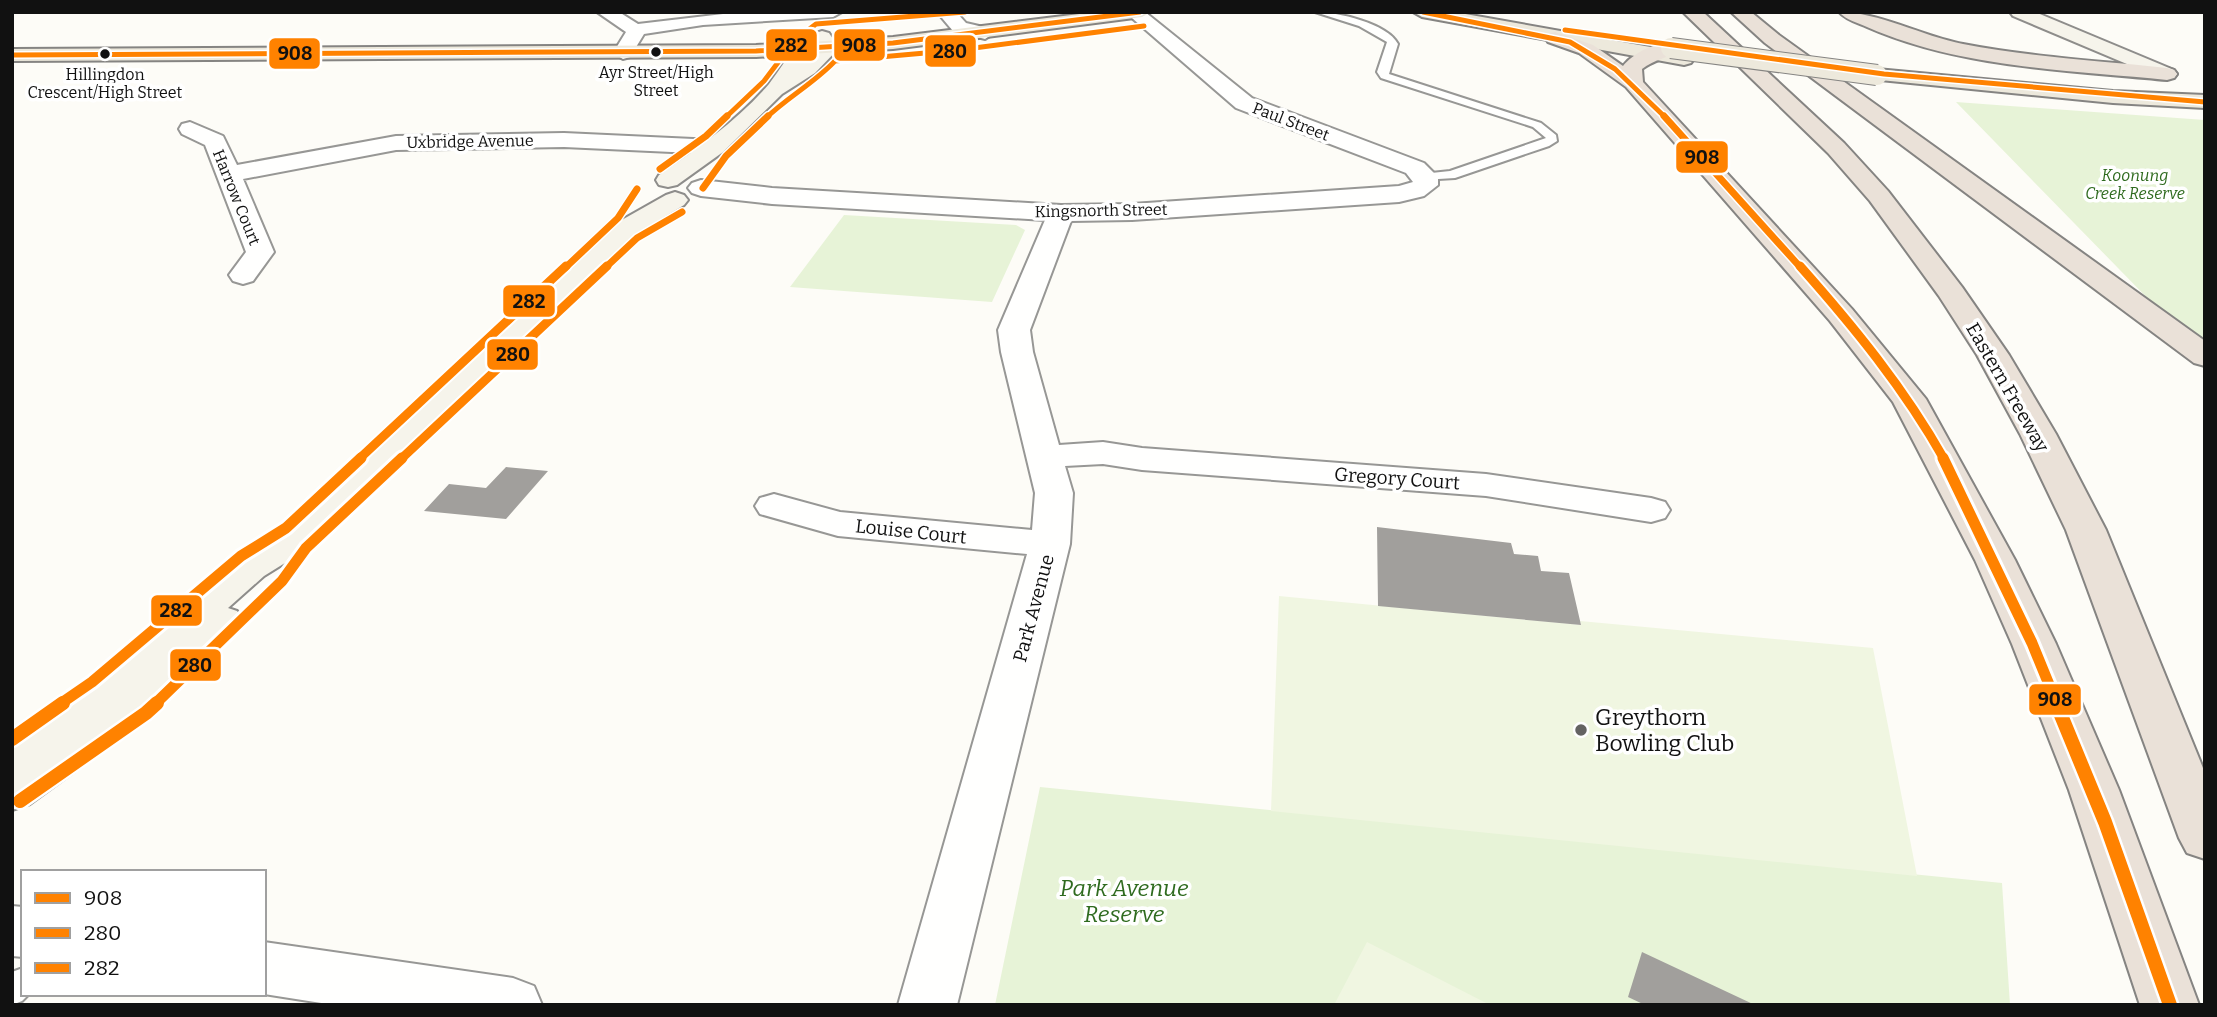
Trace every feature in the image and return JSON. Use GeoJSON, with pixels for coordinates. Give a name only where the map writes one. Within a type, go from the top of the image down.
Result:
{"type":"FeatureCollection","features":[{"type":"Feature","properties":{"kind":"highway","name":"Eastern Freeway"},"geometry":{"type":"LineString","coordinates":[[1692,12],[1836,148],[1879,196],[1952,293],[1993,355],[2038,434],[2086,530],[2205,838]]}},
{"type":"Feature","properties":{"kind":"highway"},"geometry":{"type":"LineString","coordinates":[[1740,12],[1772,39],[2205,356]]}},
{"type":"Feature","properties":{"kind":"highway"},"geometry":{"type":"LineString","coordinates":[[1849,12],[1891,30],[1955,47],[2039,61],[2167,74]]}},
{"type":"Feature","properties":{"kind":"highway"},"geometry":{"type":"LineString","coordinates":[[1555,38],[1586,49],[1660,61],[1833,305],[1909,400],[1978,527],[2034,644],[2094,790],[2170,1005]]}},
{"type":"Feature","properties":{"kind":"main road"},"geometry":{"type":"LineString","coordinates":[[819,45],[1074,12]]}},
{"type":"Feature","properties":{"kind":"main road"},"geometry":{"type":"LineString","coordinates":[[12,55],[315,52],[629,42],[819,45],[985,33],[1142,12]]}},
{"type":"Feature","properties":{"kind":"main road"},"geometry":{"type":"LineString","coordinates":[[1422,12],[1660,61],[1884,80],[2205,102]]}},
{"type":"Feature","properties":{"kind":"main road"},"geometry":{"type":"LineString","coordinates":[[1471,12],[1660,61]]}},
{"type":"Feature","properties":{"kind":"main road"},"geometry":{"type":"LineString","coordinates":[[2167,74],[2192,77]]}},
{"type":"Feature","properties":{"kind":"main road"},"geometry":{"type":"LineString","coordinates":[[1884,80],[2109,108],[2205,114]]}},
{"type":"Feature","properties":{"kind":"street"},"geometry":{"type":"LineString","coordinates":[[606,12],[629,42],[703,20],[833,12]]}},
{"type":"Feature","properties":{"kind":"street"},"geometry":{"type":"LineString","coordinates":[[946,12],[960,27],[985,33]]}},
{"type":"Feature","properties":{"kind":"street"},"geometry":{"type":"LineString","coordinates":[[2019,12],[2167,74]]}},
{"type":"Feature","properties":{"kind":"street","name":"Paul Street"},"geometry":{"type":"LineString","coordinates":[[1135,13],[1244,103],[1406,163],[1426,179]]}},
{"type":"Feature","properties":{"kind":"street"},"geometry":{"type":"LineString","coordinates":[[12,756],[101,693],[250,567],[295,538],[629,228],[679,190],[715,147],[775,90],[808,68],[819,45]]}},
{"type":"Feature","properties":{"kind":"street","name":"Harrow Court"},"geometry":{"type":"LineString","coordinates":[[190,129],[215,141],[260,252],[243,275]]}},
{"type":"Feature","properties":{"kind":"street","name":"Uxbridge Avenue"},"geometry":{"type":"LineString","coordinates":[[228,174],[396,143],[564,140],[715,147]]}},
{"type":"Feature","properties":{"kind":"street","name":"Kingsnorth Street"},"geometry":{"type":"LineString","coordinates":[[679,190],[1061,213],[1120,212],[1399,194],[1421,188],[1426,179]]}},
{"type":"Feature","properties":{"kind":"street","name":"Park Avenue"},"geometry":{"type":"LineString","coordinates":[[927,1005],[1050,544],[1054,517],[1048,468],[1017,352],[1014,330],[1061,213]]}},
{"type":"Feature","properties":{"kind":"street","name":"Gregory Court"},"geometry":{"type":"LineString","coordinates":[[1048,468],[1142,459],[1486,485],[1651,510]]}},
{"type":"Feature","properties":{"kind":"street","name":"Louise Court"},"geometry":{"type":"LineString","coordinates":[[774,506],[838,524],[1050,544]]}},
{"type":"Feature","properties":{"kind":"street"},"geometry":{"type":"LineString","coordinates":[[12,790],[137,702],[272,571],[295,538]]}},
{"type":"Feature","properties":{"kind":"street"},"geometry":{"type":"LineString","coordinates":[[266,968],[513,1005]]}},
{"type":"Feature","properties":{"kind":"lane"},"geometry":{"type":"LineString","coordinates":[[1319,12],[1362,24],[1391,40],[1393,44],[1382,72],[1384,76],[1537,125],[1552,137],[1545,144],[1451,175],[1426,179]]}},
{"type":"Feature","properties":{"kind":"green space","name":"Koonung Creek Reserve"},"geometry":{"type":"Polygon","coordinates":[[[1956,102],[2205,120],[2205,354],[2199,351],[1956,102]]]}},
{"type":"Feature","properties":{"kind":"green space"},"geometry":{"type":"Polygon","coordinates":[[[844,215],[1016,225],[1025,230],[992,302],[790,287],[844,215]]]}},
{"type":"Feature","properties":{"kind":"green space","name":"Greythorn Bowling Club"},"geometry":{"type":"Polygon","coordinates":[[[1279,596],[1581,625],[1580,621],[1873,648],[1917,876],[1271,811],[1279,596]]]}},
{"type":"Feature","properties":{"kind":"green space","name":"Park Avenue Reserve"},"geometry":{"type":"Polygon","coordinates":[[[1040,787],[2002,883],[2010,1005],[995,1005],[1040,787]]]}},
{"type":"Feature","properties":{"kind":"green space"},"geometry":{"type":"Polygon","coordinates":[[[1367,942],[1490,1005],[1334,1005],[1367,942]]]}},
{"type":"Feature","properties":{"kind":"building"},"geometry":{"type":"Polygon","coordinates":[[[506,467],[548,471],[506,519],[424,511],[449,484],[486,488],[506,467]]]}},
{"type":"Feature","properties":{"kind":"building"},"geometry":{"type":"Polygon","coordinates":[[[1377,527],[1511,543],[1514,554],[1538,556],[1541,571],[1569,573],[1581,625],[1378,606],[1377,527]]]}},
{"type":"Feature","properties":{"kind":"building"},"geometry":{"type":"Polygon","coordinates":[[[1642,952],[1755,1005],[1645,1005],[1628,997],[1642,952]]]}},
{"type":"Feature","properties":{"kind":"transit line","name":"282"},"geometry":{"type":"LineString","coordinates":[[660,169],[706,136],[764,81],[795,40],[816,24],[965,12]]}},
{"type":"Feature","properties":{"kind":"transit line","name":"908"},"geometry":{"type":"LineString","coordinates":[[12,55],[756,51],[893,43],[1140,12]]}},
{"type":"Feature","properties":{"kind":"transit line","name":"908"},"geometry":{"type":"LineString","coordinates":[[1423,12],[1570,42],[1615,69],[1674,126],[1821,290],[1888,370],[1918,413],[1945,461],[2032,643],[2105,822],[2170,1005]]}},
{"type":"Feature","properties":{"kind":"transit line","name":"280"},"geometry":{"type":"LineString","coordinates":[[703,188],[726,156],[784,101],[817,80],[835,61],[959,50],[1144,26]]}},
{"type":"Feature","properties":{"kind":"transit line","name":"908"},"geometry":{"type":"LineString","coordinates":[[1565,30],[1884,74],[2205,102]]}},
{"type":"Feature","properties":{"kind":"transit line","name":"282"},"geometry":{"type":"LineString","coordinates":[[12,739],[92,682],[241,556],[286,528],[618,218],[637,189]]}},
{"type":"Feature","properties":{"kind":"transit line","name":"280"},"geometry":{"type":"LineString","coordinates":[[20,801],[146,713],[282,581],[306,548],[637,238],[682,212]]}},
{"type":"Feature","properties":{"kind":"place","name":"Ayr Street/High Street"},"geometry":{"type":"Point","coordinates":[656,52]}},
{"type":"Feature","properties":{"kind":"place","name":"Hillingdon Crescent/High Street"},"geometry":{"type":"Point","coordinates":[105,54]}},
{"type":"Feature","properties":{"kind":"place","name":"Greythorn Bowling Club"},"geometry":{"type":"Point","coordinates":[1581,730]}}]}
